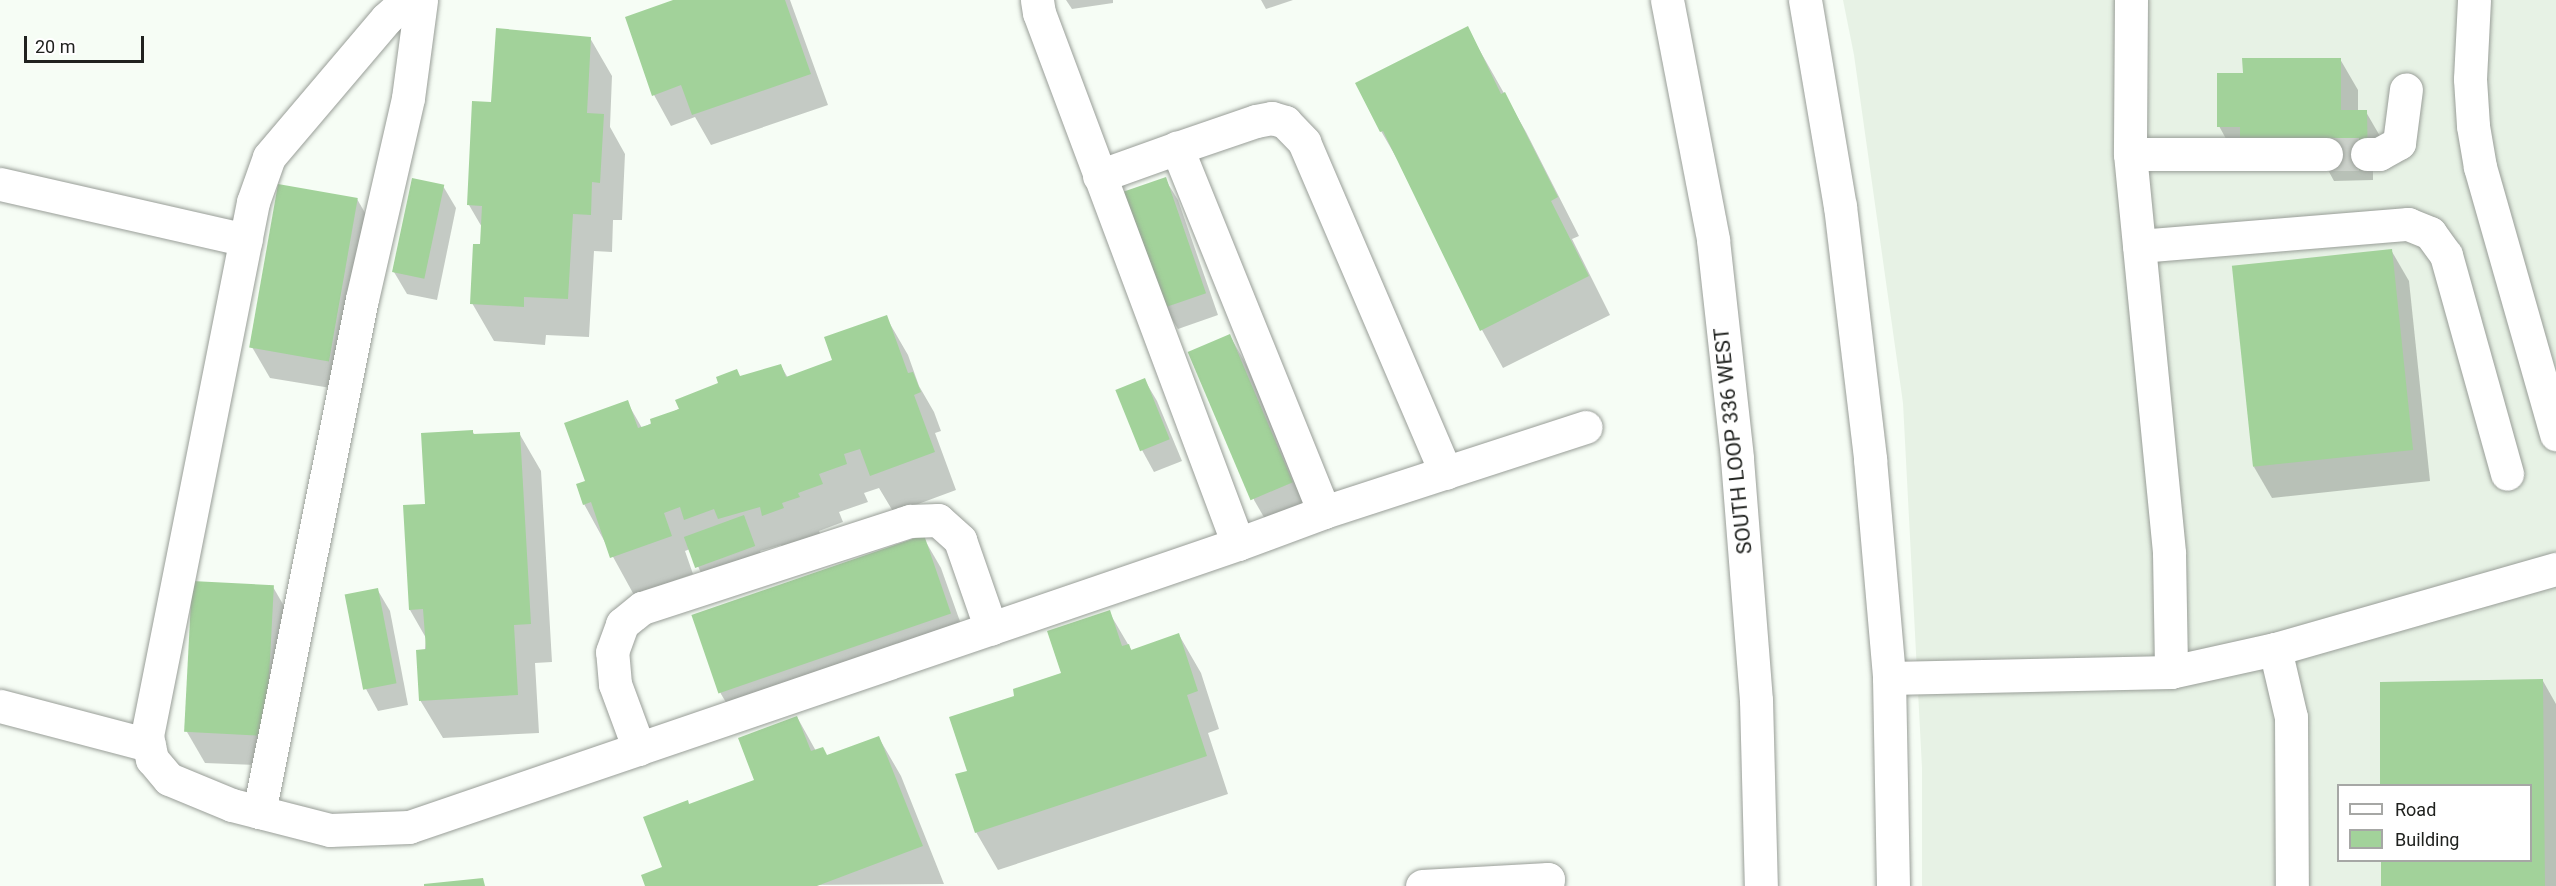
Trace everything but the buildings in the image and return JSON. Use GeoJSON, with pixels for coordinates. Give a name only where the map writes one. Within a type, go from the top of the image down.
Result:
{"type":"FeatureCollection","features":[{"type":"Feature","properties":{"kind":"main road"},"geometry":{"type":"LineString","coordinates":[[407,0],[386,19],[269,157],[253,202],[149,725],[152,759],[169,778],[193,790],[259,812],[330,830],[409,827],[1238,544],[1324,512],[1586,427]]}},
{"type":"Feature","properties":{"kind":"main road"},"geometry":{"type":"LineString","coordinates":[[259,812],[362,299],[408,98],[421,0]]}},
{"type":"Feature","properties":{"kind":"main road"},"geometry":{"type":"LineString","coordinates":[[1037,0],[1039,13],[1099,176],[1238,544]]}},
{"type":"Feature","properties":{"kind":"main road","name":"SOUTH LOOP 336 WEST"},"geometry":{"type":"LineString","coordinates":[[1667,0],[1713,240],[1736,447],[1756,700],[1761,886]]}},
{"type":"Feature","properties":{"kind":"main road"},"geometry":{"type":"LineString","coordinates":[[1805,0],[1840,206],[1870,459],[1889,678],[1893,886]]}},
{"type":"Feature","properties":{"kind":"main road"},"geometry":{"type":"LineString","coordinates":[[2131,0],[2130,154],[2169,553],[2171,672]]}},
{"type":"Feature","properties":{"kind":"main road"},"geometry":{"type":"LineString","coordinates":[[2474,0],[2470,79],[2473,126],[2480,167],[2556,434]]}},
{"type":"Feature","properties":{"kind":"main road"},"geometry":{"type":"LineString","coordinates":[[2367,154],[2379,154],[2399,143],[2406,89]]}},
{"type":"Feature","properties":{"kind":"main road"},"geometry":{"type":"LineString","coordinates":[[1099,176],[1272,118],[1285,122],[1304,142],[1446,473]]}},
{"type":"Feature","properties":{"kind":"main road"},"geometry":{"type":"LineString","coordinates":[[1177,148],[1324,512]]}},
{"type":"Feature","properties":{"kind":"main road"},"geometry":{"type":"LineString","coordinates":[[2130,154],[2326,154]]}},
{"type":"Feature","properties":{"kind":"main road"},"geometry":{"type":"LineString","coordinates":[[0,184],[246,240]]}},
{"type":"Feature","properties":{"kind":"main road"},"geometry":{"type":"LineString","coordinates":[[2139,246],[2408,224],[2430,233],[2446,255],[2507,474]]}},
{"type":"Feature","properties":{"kind":"main road"},"geometry":{"type":"LineString","coordinates":[[639,748],[615,684],[612,652],[622,624],[642,608],[910,521],[938,520],[960,540],[991,629]]}},
{"type":"Feature","properties":{"kind":"main road"},"geometry":{"type":"LineString","coordinates":[[1889,678],[2171,672],[2276,649],[2556,569]]}},
{"type":"Feature","properties":{"kind":"main road"},"geometry":{"type":"LineString","coordinates":[[2276,649],[2290,717],[2292,886]]}},
{"type":"Feature","properties":{"kind":"main road"},"geometry":{"type":"LineString","coordinates":[[0,706],[149,745]]}},
{"type":"Feature","properties":{"kind":"main road"},"geometry":{"type":"LineString","coordinates":[[1422,886],[1548,879],[1547,886]]}},
{"type":"Feature","properties":{"kind":"shaded area"},"geometry":{"type":"Polygon","coordinates":[[[1843,0],[2556,0],[2556,886],[1922,886],[1922,768],[1903,403],[1854,55],[1843,0]]]}},
{"type":"Feature","properties":{"kind":"tunnel"},"geometry":{"type":"LineString","coordinates":[[2326,154],[2367,154]]}}]}
